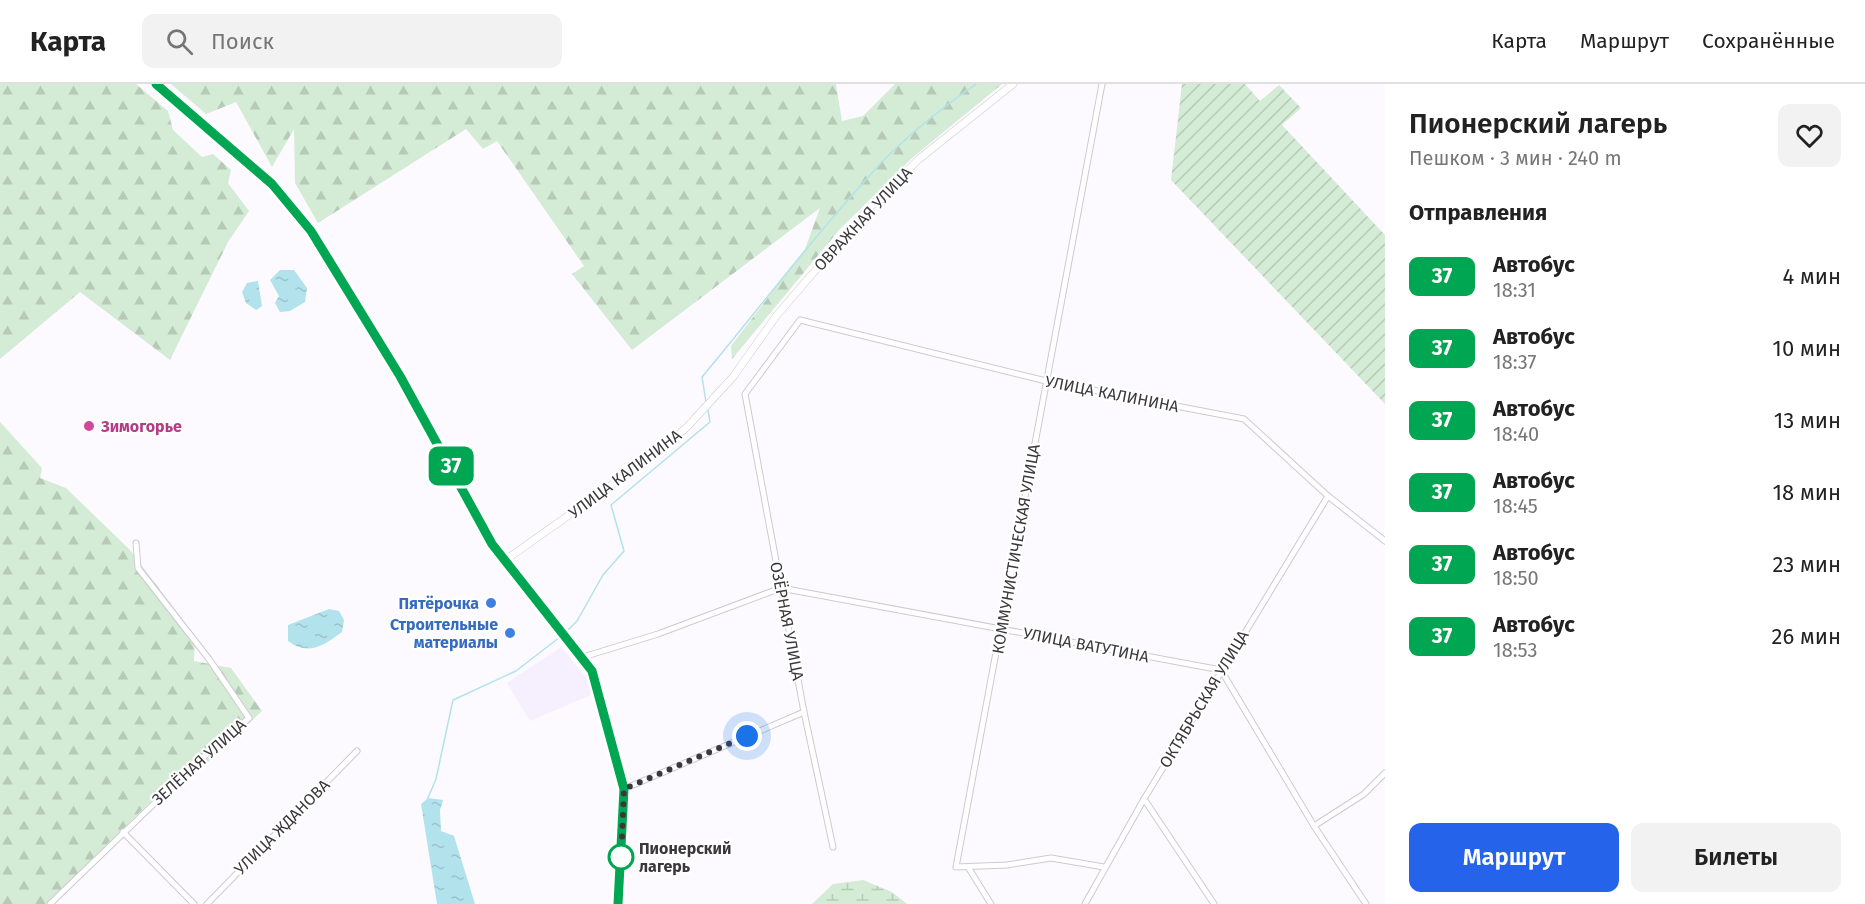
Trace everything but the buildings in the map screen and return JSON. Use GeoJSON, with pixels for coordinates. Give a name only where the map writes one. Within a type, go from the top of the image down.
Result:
{"type":"FeatureCollection","features":[{"type":"Feature","properties":{"kind":"street"},"geometry":{"type":"LineString","coordinates":[[156,84],[272,184],[311,231],[400,376],[482,526],[504,561],[592,671],[624,789],[618,904]]}},
{"type":"Feature","properties":{"kind":"street","name":"ОВРАЖНАЯ УЛИЦА"},"geometry":{"type":"LineString","coordinates":[[777,315],[868,208],[919,159],[1013,84]]}},
{"type":"Feature","properties":{"kind":"street","name":"КОММУНИСТИЧЕСКАЯ УЛИЦА"},"geometry":{"type":"LineString","coordinates":[[968,867],[956,867],[1102,84]]}},
{"type":"Feature","properties":{"kind":"street","name":"УЛИЦА КАЛИНИНА"},"geometry":{"type":"LineString","coordinates":[[504,561],[662,450],[688,426],[733,377],[777,315]]}},
{"type":"Feature","properties":{"kind":"street","name":"УЛИЦА КАЛИНИНА"},"geometry":{"type":"LineString","coordinates":[[745,394],[800,320],[1046,381],[1244,419],[1328,496],[1385,542]]}},
{"type":"Feature","properties":{"kind":"street","name":"ОЗЁРНАЯ УЛИЦА"},"geometry":{"type":"LineString","coordinates":[[745,394],[804,712],[833,847]]}},
{"type":"Feature","properties":{"kind":"street","name":"ОКТЯБРЬСКАЯ УЛИЦА"},"geometry":{"type":"LineString","coordinates":[[1085,904],[1144,799],[1328,496]]}},
{"type":"Feature","properties":{"kind":"street","name":"ЗЕЛЁНАЯ УЛИЦА"},"geometry":{"type":"LineString","coordinates":[[50,904],[123,832],[249,718],[209,659],[138,568],[136,543]]}},
{"type":"Feature","properties":{"kind":"street"},"geometry":{"type":"LineString","coordinates":[[583,657],[658,634],[781,588]]}},
{"type":"Feature","properties":{"kind":"street","name":"УЛИЦА ВАТУТИНА"},"geometry":{"type":"LineString","coordinates":[[781,588],[1221,670]]}},
{"type":"Feature","properties":{"kind":"street"},"geometry":{"type":"LineString","coordinates":[[1221,670],[1314,826],[1366,904]]}},
{"type":"Feature","properties":{"kind":"street"},"geometry":{"type":"LineString","coordinates":[[624,789],[804,712]]}},
{"type":"Feature","properties":{"kind":"street","name":"УЛИЦА ЖДАНОВА"},"geometry":{"type":"LineString","coordinates":[[207,904],[357,751]]}},
{"type":"Feature","properties":{"kind":"street"},"geometry":{"type":"LineString","coordinates":[[1314,826],[1365,794],[1385,773]]}},
{"type":"Feature","properties":{"kind":"street"},"geometry":{"type":"LineString","coordinates":[[1144,799],[1214,904]]}},
{"type":"Feature","properties":{"kind":"street"},"geometry":{"type":"LineString","coordinates":[[123,832],[194,904]]}},
{"type":"Feature","properties":{"kind":"street"},"geometry":{"type":"LineString","coordinates":[[991,904],[968,867],[1051,858],[1104,867]]}},
{"type":"Feature","properties":{"kind":"shaded area"},"geometry":{"type":"Polygon","coordinates":[[[561,647],[588,680],[593,694],[530,721],[507,683],[561,647]]]}},
{"type":"Feature","properties":{"kind":"green space"},"geometry":{"type":"Polygon","coordinates":[[[0,84],[136,84],[168,111],[173,130],[202,157],[213,154],[231,170],[228,183],[249,211],[228,242],[170,360],[80,292],[0,359],[0,84]]]}},
{"type":"Feature","properties":{"kind":"green space"},"geometry":{"type":"Polygon","coordinates":[[[171,84],[836,84],[842,121],[863,116],[895,84],[1002,84],[912,158],[840,229],[732,359],[731,346],[805,249],[820,208],[632,350],[572,274],[584,266],[497,141],[483,149],[466,129],[318,223],[295,183],[294,129],[272,167],[236,102],[206,114],[171,84]]]}},
{"type":"Feature","properties":{"kind":"green space"},"geometry":{"type":"Polygon","coordinates":[[[1182,84],[1245,84],[1260,101],[1279,85],[1301,108],[1282,125],[1385,235],[1385,404],[1171,180],[1182,84]]]}},
{"type":"Feature","properties":{"kind":"green space"},"geometry":{"type":"Polygon","coordinates":[[[0,422],[42,468],[40,478],[66,488],[130,550],[195,636],[194,661],[231,668],[262,711],[208,762],[190,763],[46,904],[0,904],[0,422]]]}},
{"type":"Feature","properties":{"kind":"green space"},"geometry":{"type":"Polygon","coordinates":[[[863,880],[892,892],[907,904],[812,904],[833,884],[863,880]]]}},
{"type":"Feature","properties":{"kind":"water"},"geometry":{"type":"Polygon","coordinates":[[[280,270],[294,270],[307,288],[305,302],[290,311],[280,312],[275,303],[279,296],[270,280],[280,270]]]}},
{"type":"Feature","properties":{"kind":"water"},"geometry":{"type":"Polygon","coordinates":[[[258,281],[262,306],[256,310],[246,303],[242,292],[247,283],[258,281]]]}},
{"type":"Feature","properties":{"kind":"water"},"geometry":{"type":"Polygon","coordinates":[[[329,609],[339,611],[344,620],[342,632],[322,645],[309,648],[302,648],[288,641],[288,625],[329,609]]]}},
{"type":"Feature","properties":{"kind":"water"},"geometry":{"type":"Polygon","coordinates":[[[428,798],[443,800],[440,810],[441,831],[454,836],[475,904],[437,904],[421,804],[428,798]]]}},
{"type":"Feature","properties":{"kind":"waterway"},"geometry":{"type":"LineString","coordinates":[[706,402],[702,377],[835,215],[903,141],[976,84]]}},
{"type":"Feature","properties":{"kind":"waterway"},"geometry":{"type":"LineString","coordinates":[[566,632],[577,621],[603,575],[624,551],[611,505],[710,422],[708,410]]}},
{"type":"Feature","properties":{"kind":"waterway"},"geometry":{"type":"LineString","coordinates":[[428,798],[436,779],[453,700],[516,671],[560,637]]}},
{"type":"Feature","properties":{"kind":"bus line","name":"37"},"geometry":{"type":"LineString","coordinates":[[156,84],[272,184],[311,231],[400,376],[492,544],[592,671],[624,789],[618,904]]}},
{"type":"Feature","properties":{"kind":"place","name":"Зимогорье"},"geometry":{"type":"Point","coordinates":[89,426]}},
{"type":"Feature","properties":{"kind":"place","name":"Пятёрочка"},"geometry":{"type":"Point","coordinates":[491,603]}},
{"type":"Feature","properties":{"kind":"place","name":"Строительные материалы"},"geometry":{"type":"Point","coordinates":[510,633]}},
{"type":"Feature","properties":{"kind":"place","name":"Пионерский лагерь"},"geometry":{"type":"Point","coordinates":[621,857]}},
{"type":"Feature","properties":{"kind":"route"},"geometry":{"type":"LineString","coordinates":[[621,857],[621,863],[624,789],[747,736]]}}]}
